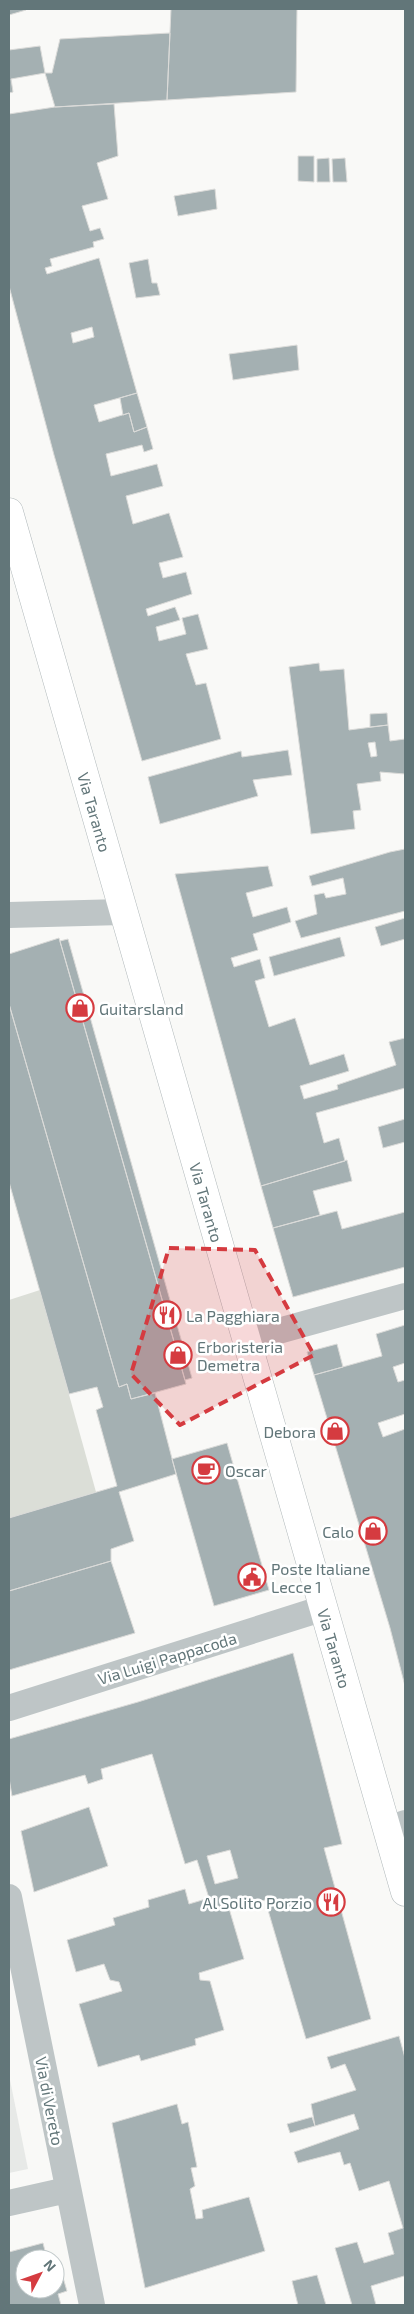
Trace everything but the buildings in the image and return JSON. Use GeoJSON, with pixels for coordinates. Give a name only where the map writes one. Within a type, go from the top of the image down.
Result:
{"type":"FeatureCollection","features":[{"type":"Feature","properties":{"kind":"main road","name":"Via Taranto"},"geometry":{"type":"LineString","coordinates":[[9,512],[122,912],[324,1608],[396,1826],[405,1892]]}},
{"type":"Feature","properties":{"kind":"street"},"geometry":{"type":"LineString","coordinates":[[9,915],[122,912]]}},
{"type":"Feature","properties":{"kind":"street"},"geometry":{"type":"LineString","coordinates":[[246,1340],[405,1296]]}},
{"type":"Feature","properties":{"kind":"street","name":"Via Luigi Pappacoda"},"geometry":{"type":"LineString","coordinates":[[9,1708],[324,1608]]}},
{"type":"Feature","properties":{"kind":"street","name":"Via di Vereto"},"geometry":{"type":"LineString","coordinates":[[9,1897],[67,2190],[92,2305]]}},
{"type":"Feature","properties":{"kind":"street"},"geometry":{"type":"LineString","coordinates":[[9,2203],[67,2190]]}},
{"type":"Feature","properties":{"kind":"highlighted area"},"geometry":{"type":"Polygon","coordinates":[[[169,1248],[255,1250],[314,1355],[180,1425],[131,1374],[169,1248]]]}},
{"type":"Feature","properties":{"kind":"shaded area"},"geometry":{"type":"Polygon","coordinates":[[[40,1290],[96,1492],[9,1518],[9,1300],[40,1290]]]}},
{"type":"Feature","properties":{"kind":"shaded area"},"geometry":{"type":"Polygon","coordinates":[[[9,2075],[28,2169],[9,2173],[9,2075]]]}},
{"type":"Feature","properties":{"kind":"place","name":"Guitarsland"},"geometry":{"type":"Point","coordinates":[80,1008]}},
{"type":"Feature","properties":{"kind":"place","name":"La Pagghiara"},"geometry":{"type":"Point","coordinates":[167,1315]}},
{"type":"Feature","properties":{"kind":"place","name":"Erboristeria Demetra"},"geometry":{"type":"Point","coordinates":[178,1355]}},
{"type":"Feature","properties":{"kind":"place","name":"Debora"},"geometry":{"type":"Point","coordinates":[335,1431]}},
{"type":"Feature","properties":{"kind":"place","name":"Oscar"},"geometry":{"type":"Point","coordinates":[206,1470]}},
{"type":"Feature","properties":{"kind":"place","name":"Calo"},"geometry":{"type":"Point","coordinates":[373,1531]}},
{"type":"Feature","properties":{"kind":"place","name":"Poste Italiane Lecce 1"},"geometry":{"type":"Point","coordinates":[252,1577]}},
{"type":"Feature","properties":{"kind":"place","name":"Al Solito Porzio"},"geometry":{"type":"Point","coordinates":[331,1902]}}]}
